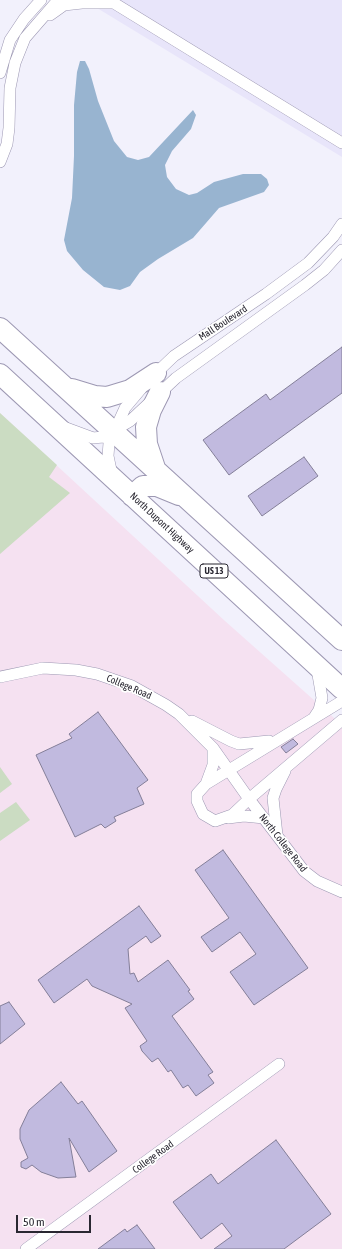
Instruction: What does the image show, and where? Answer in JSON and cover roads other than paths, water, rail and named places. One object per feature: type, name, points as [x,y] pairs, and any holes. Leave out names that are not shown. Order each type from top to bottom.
[{"type":"highway","points":[[0,328],[342,640]]},
{"type":"highway","name":"North Dupont Highway","points":[[0,374],[342,689]]},
{"type":"highway","points":[[67,388],[95,396],[107,397],[158,382],[146,427],[147,444],[156,470]]},
{"type":"highway","points":[[132,496],[143,486],[157,486],[187,498]]},
{"type":"street","points":[[0,73],[10,40],[24,19],[41,0]]},
{"type":"street","points":[[0,162],[7,144],[10,128],[10,88],[15,63],[25,38],[58,0]]},
{"type":"street","points":[[33,27],[64,6],[82,3],[112,2],[340,144]]},
{"type":"street","name":"Mall Boulevard","points":[[51,421],[93,438],[103,437],[131,420],[158,382],[174,356],[266,294],[308,263],[333,237],[342,224]]},
{"type":"street","name":"Mall Boulevard","points":[[112,478],[108,456],[109,442],[125,408],[158,382],[184,371],[305,285],[324,270],[342,250]]},
{"type":"street","points":[[315,716],[319,710],[322,698],[316,665]]},
{"type":"street","name":"College Road","points":[[0,678],[43,668],[76,670],[97,674],[132,686],[152,696],[180,714],[213,748],[229,770]]},
{"type":"street","points":[[264,818],[244,816],[215,821],[203,814],[199,808],[197,794],[206,784],[342,700]]},
{"type":"street","points":[[180,714],[239,744],[261,743],[275,740]]},
{"type":"street","points":[[227,818],[342,720]]},
{"type":"street","points":[[206,784],[213,766],[213,748]]},
{"type":"street","points":[[277,836],[273,798],[276,789],[289,765]]},
{"type":"street","points":[[229,770],[249,799]]},
{"type":"street","name":"North College Road","points":[[249,799],[310,877],[342,892]]},
{"type":"street","name":"College Road","points":[[26,1249],[279,1064]]},
{"type":"water","points":[[80,61],[85,61],[89,69],[98,101],[114,141],[127,157],[138,160],[149,157],[193,110],[196,115],[191,129],[172,151],[165,165],[167,177],[176,189],[189,195],[197,193],[214,182],[243,174],[261,174],[267,179],[269,185],[264,192],[219,208],[193,238],[158,259],[140,272],[130,286],[120,290],[104,287],[83,270],[67,251],[64,240],[72,198],[74,105],[77,72]]}]
